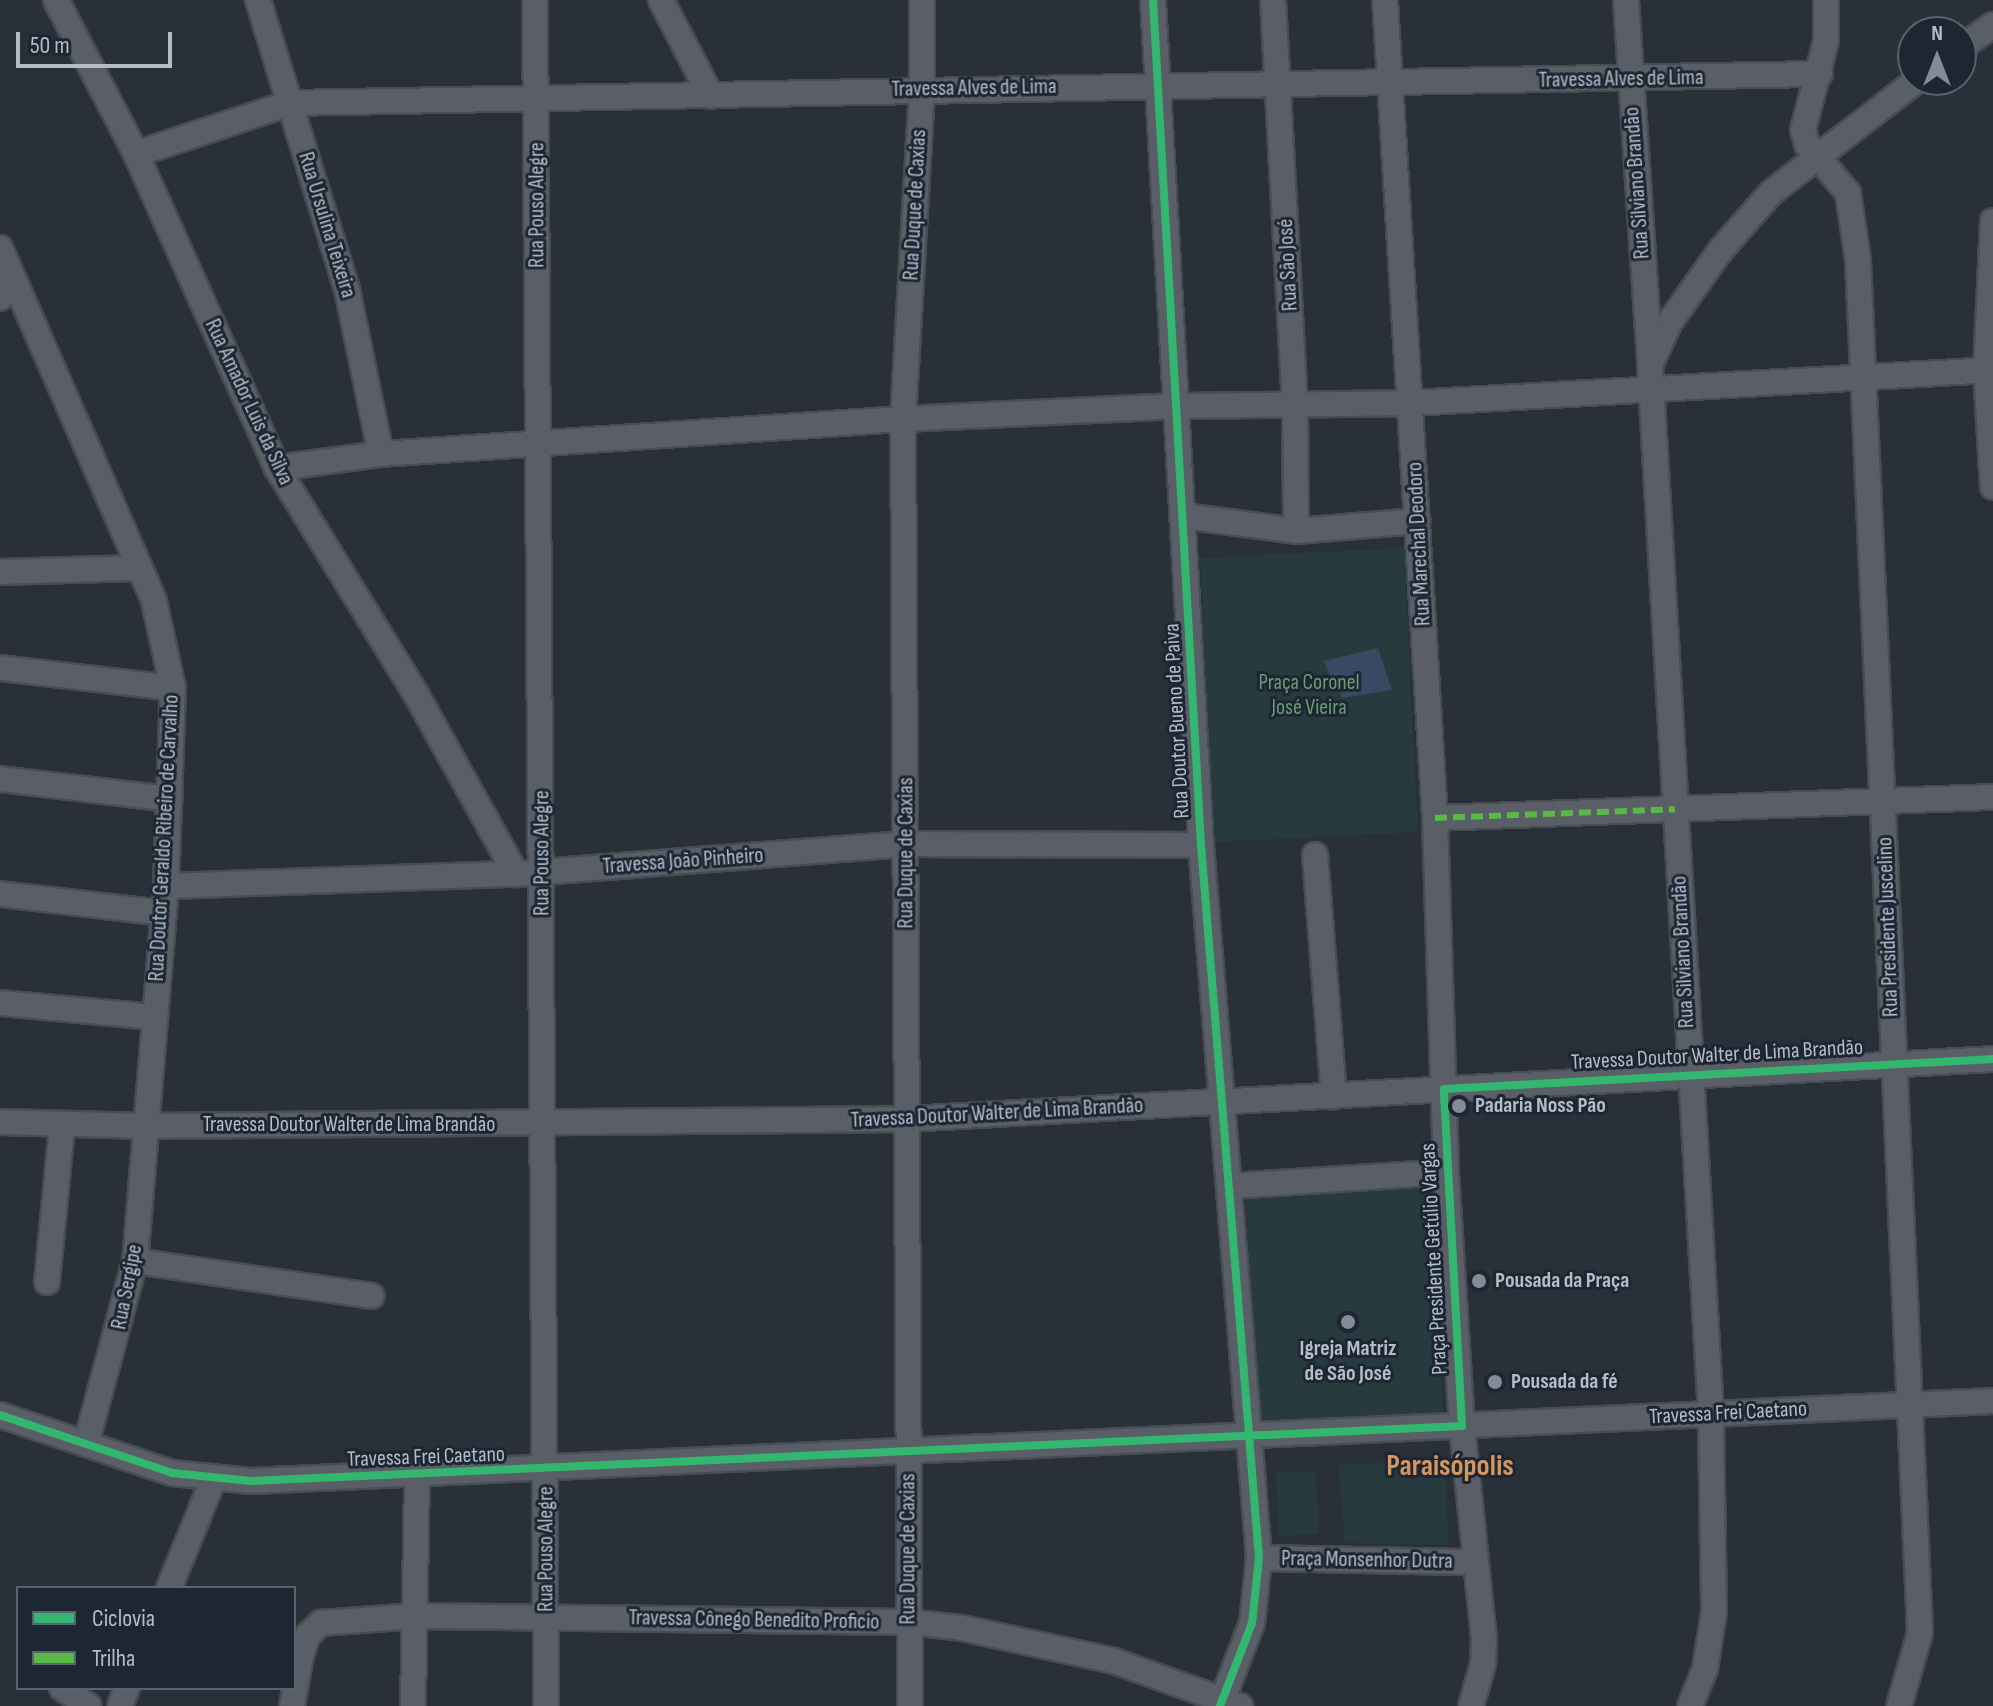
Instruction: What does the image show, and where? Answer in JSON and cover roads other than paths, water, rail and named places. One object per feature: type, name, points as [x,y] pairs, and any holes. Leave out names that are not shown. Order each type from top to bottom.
[{"type":"street","name":"Rua Amador Luis da Silva","points":[[56,0],[136,154],[277,468],[417,696],[516,874]]},
{"type":"street","name":"Rua Pouso Alegre","points":[[535,0],[547,1470],[546,1706]]},
{"type":"street","points":[[661,0],[711,96]]},
{"type":"street","name":"Rua Duque de Caxias","points":[[910,1706],[903,419],[922,88],[922,0]]},
{"type":"street","name":"Rua Doutor Bueno de Paiva","points":[[1153,0],[1201,845],[1225,1102],[1247,1438]]},
{"type":"street","name":"Rua São José","points":[[1273,0],[1295,406],[1296,531]]},
{"type":"street","name":"Rua Marechal Deodoro","points":[[1385,0],[1435,818],[1444,1089]]},
{"type":"street","name":"Rua Silviano Brandão","points":[[1626,0],[1711,1414],[1714,1612],[1705,1669],[1690,1706]]},
{"type":"street","name":"Rua Presidente Juscelino","points":[[1826,0],[1820,74],[1803,130],[1819,157],[1848,193],[1853,215],[1863,377],[1920,1633],[1899,1706]]},
{"type":"street","name":"Rua Ursulina Teixeira","points":[[265,2],[290,103],[347,289],[381,454]]},
{"type":"street","name":"Travessa Alves de Lima","points":[[136,154],[290,103],[536,101],[922,88],[1820,74]]},
{"type":"street","points":[[1649,376],[1670,322],[1720,251],[1771,193],[1897,96]]},
{"type":"street","points":[[1993,221],[1990,370],[1993,487]]},
{"type":"street","points":[[0,298],[1,251]]},
{"type":"street","name":"Rua Doutor Geraldo Ribeiro de Carvalho","points":[[1,251],[165,630],[173,688],[170,799],[147,1126]]},
{"type":"street","points":[[277,468],[381,454],[903,419],[1178,406],[1411,403],[1649,376],[1863,377],[1990,370]]},
{"type":"street","points":[[1184,516],[1296,531],[1418,521]]},
{"type":"street","points":[[0,572],[137,568]]},
{"type":"street","points":[[0,668],[173,688]]},
{"type":"street","points":[[0,779],[170,799]]},
{"type":"street","points":[[1435,818],[1884,804],[1993,797]]},
{"type":"street","name":"Travessa João Pinheiro","points":[[166,886],[516,874],[906,844],[1201,845]]},
{"type":"street","points":[[1315,855],[1334,1096]]},
{"type":"street","points":[[0,894],[164,913]]},
{"type":"street","points":[[0,1003],[153,1017]]},
{"type":"street","name":"Travessa Doutor Walter de Lima Brandão","points":[[0,1122],[147,1126],[907,1119],[1893,1062],[1993,1059]]},
{"type":"street","name":"Praça Presidente Getúlio Vargas","points":[[1444,1089],[1446,1172],[1462,1426],[1484,1651],[1471,1706]]},
{"type":"street","points":[[47,1282],[62,1125]]},
{"type":"street","name":"Rua Sergipe","points":[[86,1444],[135,1261],[147,1126]]},
{"type":"street","name":"Praça Presidente Getúlio Vargas","points":[[1231,1186],[1446,1172]]},
{"type":"street","points":[[135,1261],[371,1296]]},
{"type":"street","name":"Travessa Frei Caetano","points":[[1462,1426],[1993,1401]]},
{"type":"street","name":"Travessa Frei Caetano","points":[[0,1415],[172,1473],[213,1480],[547,1470],[1247,1438]]},
{"type":"street","points":[[1247,1438],[1462,1426]]},
{"type":"street","name":"Praça Monsenhor Dutra","points":[[1247,1438],[1259,1558],[1476,1562]]},
{"type":"street","points":[[413,1706],[417,1474]]},
{"type":"street","points":[[170,1586],[213,1480]]},
{"type":"street","points":[[1228,1704],[1252,1623],[1259,1558]]},
{"type":"street","name":"Travessa Cônego Benedito Proficio","points":[[296,1688],[308,1635],[321,1623],[334,1621],[416,1616],[908,1622],[1043,1642],[1228,1704]]},
{"type":"street","points":[[65,1690],[89,1706]]},
{"type":"water","points":[[1378,648],[1392,690],[1342,698],[1323,661]]},
{"type":"place","name":"Padaria Noss Pão","points":[[1459,1106]]},
{"type":"place","name":"Pousada da Praça","points":[[1479,1281]]},
{"type":"place","name":"Igreja Matriz de São José","points":[[1348,1322]]},
{"type":"place","name":"Pousada da fé","points":[[1495,1382]]},
{"type":"district","name":"Paraisópolis","points":[[1450,1466]]},
{"type":"park label","name":"Praça Coronel José Vieira","points":[[1309,694]]}]
